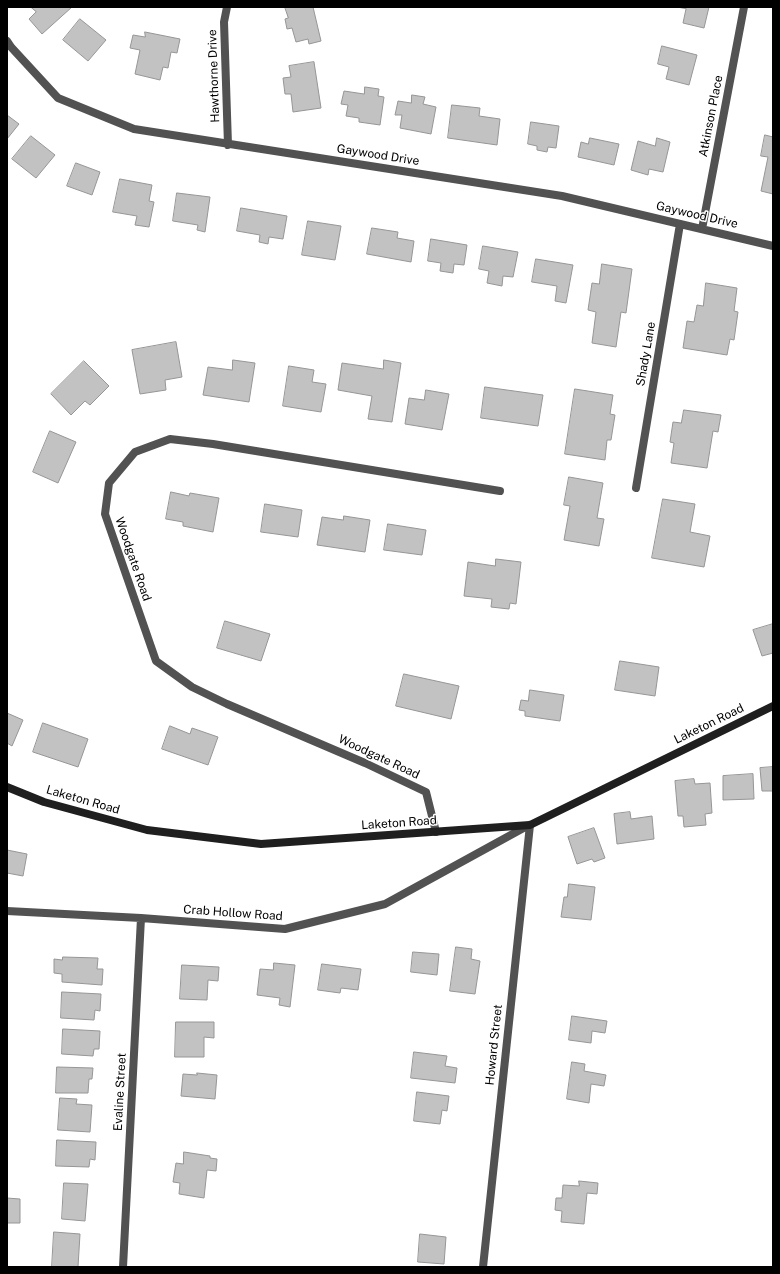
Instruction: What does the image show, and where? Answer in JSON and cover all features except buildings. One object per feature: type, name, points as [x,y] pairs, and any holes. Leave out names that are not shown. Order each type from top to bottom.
[{"type":"street","name":"Hawthorne Drive","points":[[227,7],[224,22],[228,145]]},
{"type":"street","name":"Atkinson Place","points":[[702,229],[744,7]]},
{"type":"street","name":"Gaywood Drive","points":[[7,40],[11,47],[58,98],[134,129],[228,145],[562,196],[773,246]]},
{"type":"street","name":"Shady Lane","points":[[636,488],[680,224]]},
{"type":"street","name":"Woodgate Road","points":[[436,832],[426,792],[365,763],[227,704],[192,687],[156,661],[105,514],[109,483],[135,452],[170,439],[221,445],[500,490]]},
{"type":"street","name":"Laketon Road","points":[[7,787],[44,802],[147,830],[261,844],[530,825],[773,706]]},
{"type":"street","name":"Crab Hollow Road","points":[[7,911],[141,918],[285,929],[385,904],[530,825]]},
{"type":"street","name":"Howard Street","points":[[483,1267],[530,825]]},
{"type":"street","name":"Evaline Street","points":[[123,1267],[141,918]]}]
